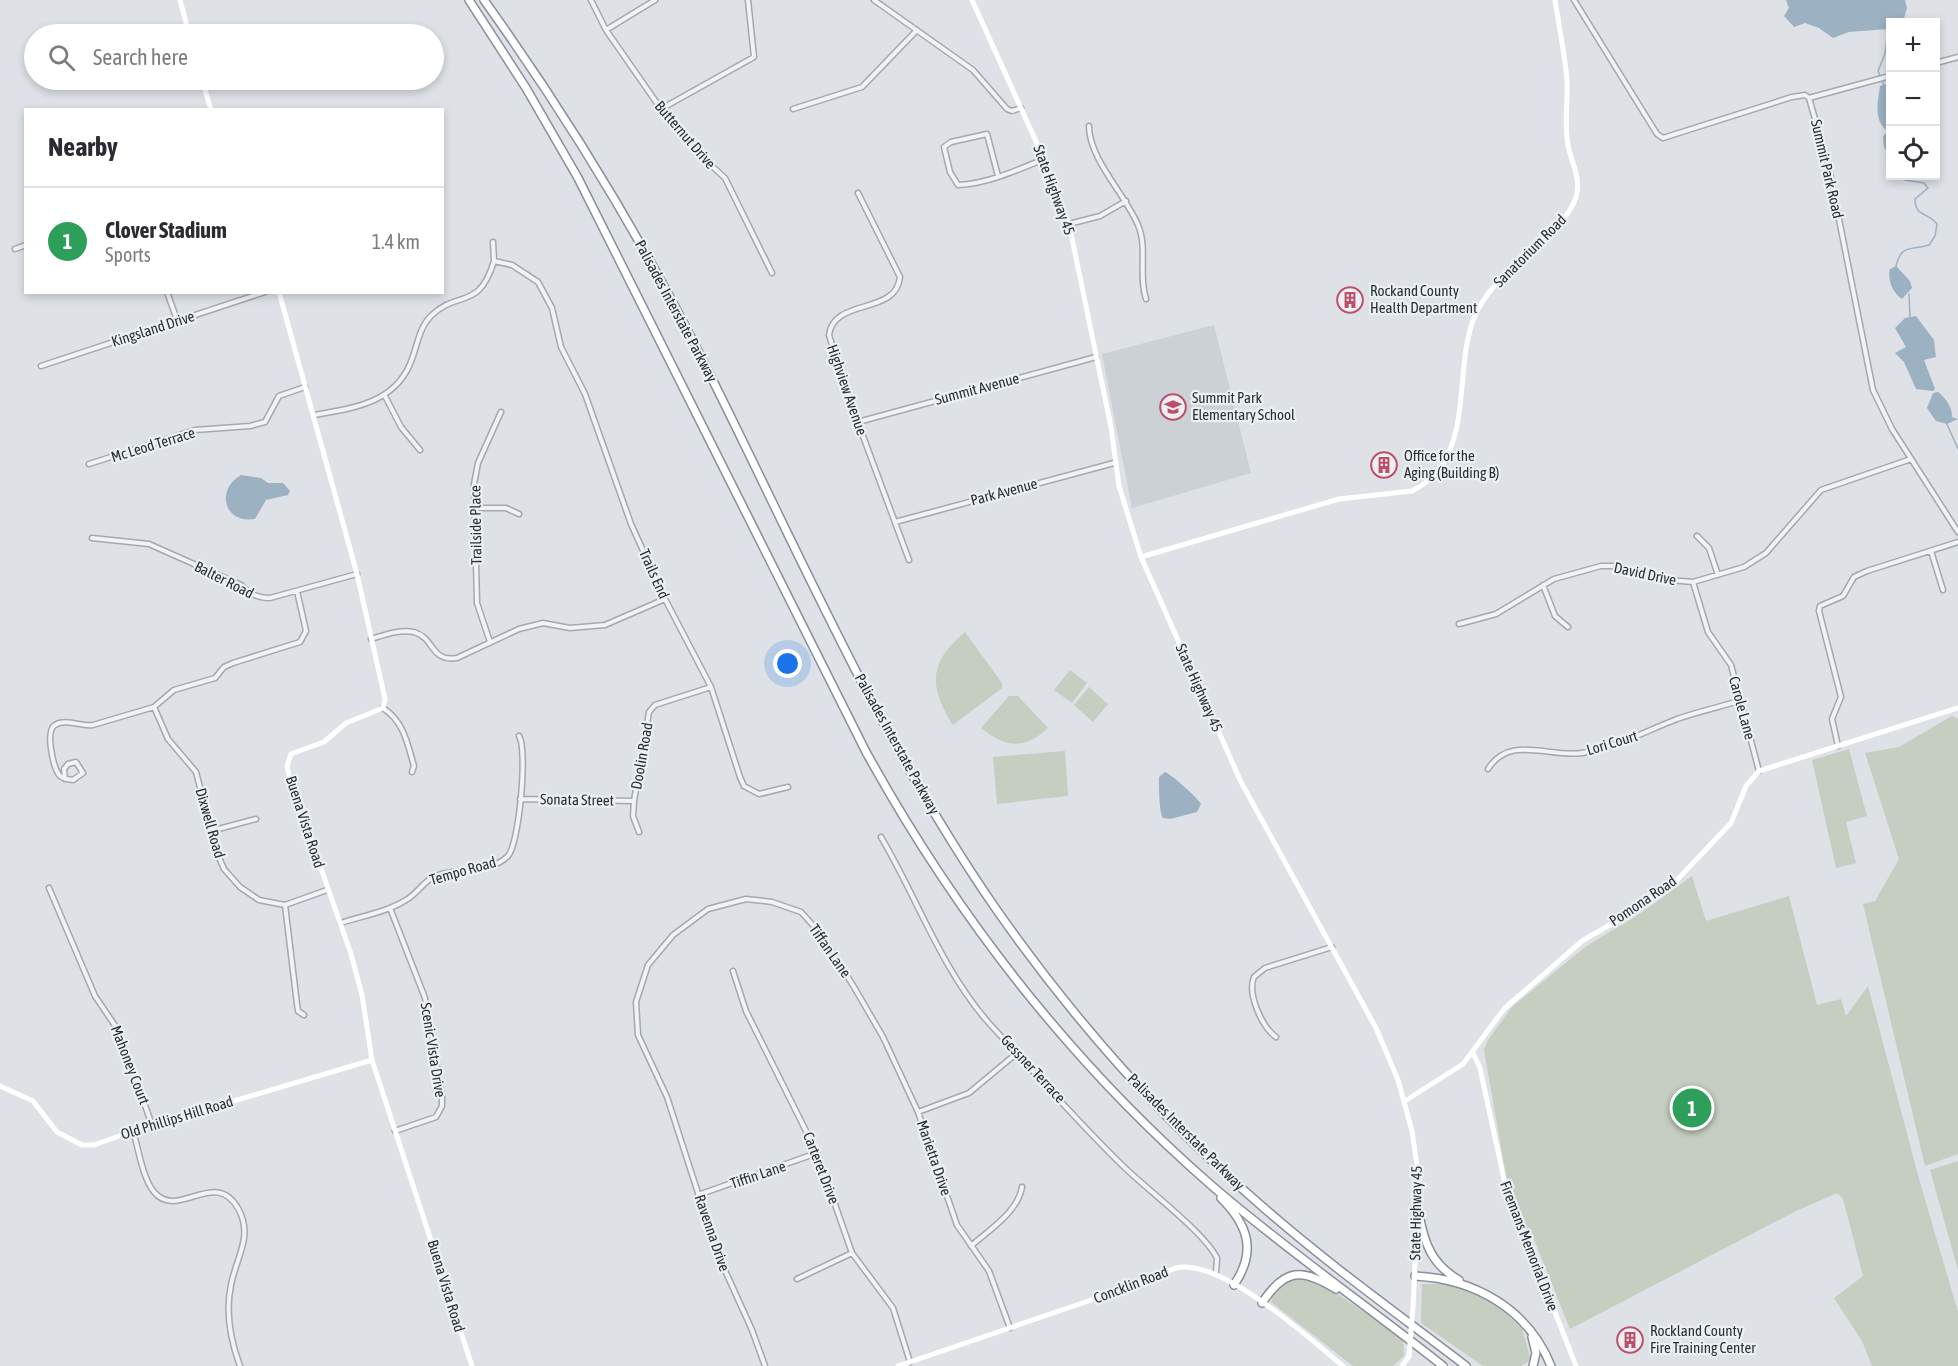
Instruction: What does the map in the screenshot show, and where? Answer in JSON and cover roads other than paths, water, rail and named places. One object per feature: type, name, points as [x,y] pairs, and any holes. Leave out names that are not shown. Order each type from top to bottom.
[{"type":"highway","name":"Palisades Interstate Parkway","points":[[469,0],[517,73],[578,178],[841,706],[909,826],[976,928],[1029,997],[1098,1076],[1172,1150],[1257,1224],[1443,1366]]},
{"type":"highway","name":"Palisades Interstate Parkway","points":[[486,0],[585,151],[655,271],[895,743],[951,840],[1004,919],[1088,1029],[1188,1138],[1291,1231],[1466,1366]]},
{"type":"highway","points":[[1172,1150],[1226,1203],[1242,1226],[1248,1257],[1234,1285]]},
{"type":"highway","points":[[1419,1214],[1426,1245],[1436,1262],[1452,1276],[1503,1304],[1523,1322],[1539,1342],[1551,1366]]},
{"type":"highway","points":[[1262,1303],[1280,1280],[1300,1274],[1320,1280],[1374,1313]]},
{"type":"highway","points":[[1415,1276],[1449,1280],[1477,1289]]},
{"type":"highway","points":[[1523,1322],[1536,1346],[1533,1366]]},
{"type":"highway","points":[[1415,1327],[1472,1366]]},
{"type":"street","points":[[180,0],[186,24]]},
{"type":"street","name":"Butternut Drive","points":[[591,0],[606,30],[661,109],[702,157],[725,178],[772,273]]},
{"type":"street","points":[[606,30],[655,0]]},
{"type":"street","points":[[661,109],[754,57],[748,0]]},
{"type":"street","points":[[874,0],[973,70],[1007,109],[1012,111],[1022,108]]},
{"type":"street","name":"State Highway 45","points":[[972,0],[1022,108],[1069,224],[1110,427],[1114,463],[1124,507],[1141,557],[1241,782],[1383,1042],[1405,1101],[1416,1153],[1419,1214],[1408,1366]]},
{"type":"street","name":"Sanatorium Road","points":[[1141,557],[1339,499],[1412,491],[1437,469],[1458,427],[1466,344],[1477,312],[1507,272],[1566,216],[1576,197],[1578,184],[1568,145],[1567,79],[1555,0]]},
{"type":"street","points":[[1574,0],[1657,134],[1663,138],[1792,97],[1805,95],[1809,98],[1886,77]]},
{"type":"street","points":[[793,109],[862,87],[917,30]]},
{"type":"street","points":[[1940,62],[1958,57]]},
{"type":"street","points":[[205,90],[210,108]]},
{"type":"street","name":"Summit Park Road","points":[[1809,98],[1828,164],[1874,390],[1883,413],[1958,532]]},
{"type":"street","points":[[1089,126],[1094,149],[1140,228],[1142,276],[1146,299]]},
{"type":"street","points":[[998,176],[987,134],[951,142],[944,147],[950,172],[958,185],[998,176],[1044,159]]},
{"type":"street","name":"Highview Avenue","points":[[858,193],[900,277],[896,293],[839,316],[830,327],[830,343],[909,560]]},
{"type":"street","points":[[1069,224],[1100,216],[1126,201]]},
{"type":"street","points":[[314,415],[369,403],[385,396],[406,375],[421,330],[432,314],[478,291],[490,274],[494,261],[493,242]]},
{"type":"street","points":[[15,249],[24,246]]},
{"type":"street","name":"Trails End","points":[[494,261],[512,265],[538,282],[553,314],[561,347],[585,394],[632,524],[664,599],[711,687],[744,786],[759,794],[788,787]]},
{"type":"street","points":[[168,294],[177,320]]},
{"type":"street","name":"Kingsland Drive","points":[[41,366],[259,294]]},
{"type":"street","points":[[280,294],[357,574],[386,699],[383,708],[396,717],[402,726],[414,766],[412,772]]},
{"type":"street","name":"Summit Avenue","points":[[858,422],[1096,357]]},
{"type":"street","name":"Mc Leod Terrace","points":[[89,464],[195,430],[250,426],[265,422],[279,396],[285,392],[306,387]]},
{"type":"street","points":[[385,396],[401,427],[420,450]]},
{"type":"street","name":"Trailside Place","points":[[490,642],[477,603],[474,484],[478,463],[501,412]]},
{"type":"street","name":"David Drive","points":[[1459,624],[1496,614],[1515,605],[1543,585],[1601,566],[1618,566],[1658,579],[1693,582],[1744,567],[1766,553],[1821,490],[1911,459]]},
{"type":"street","name":"Park Avenue","points":[[895,522],[1114,463]]},
{"type":"street","points":[[475,508],[506,508],[519,514]]},
{"type":"street","points":[[1697,536],[1708,548],[1718,575]]},
{"type":"street","name":"Balter Road","points":[[92,538],[149,544],[241,585],[254,596],[261,598],[297,591],[357,574]]},
{"type":"street","points":[[1838,746],[1832,719],[1841,697],[1819,611],[1820,606],[1843,596],[1854,577],[1958,542]]},
{"type":"street","points":[[1930,551],[1943,590]]},
{"type":"street","name":"Carole Lane","points":[[1693,582],[1708,632],[1731,665],[1759,771]]},
{"type":"street","points":[[1543,585],[1555,616],[1568,627]]},
{"type":"street","points":[[65,779],[64,769],[68,764],[76,762],[83,773],[78,778],[65,779],[59,775],[49,740],[50,730],[56,724],[65,722],[84,726],[93,725],[154,707],[174,690],[215,678],[224,668],[233,663],[300,642],[306,631],[297,591]]},
{"type":"street","points":[[371,639],[396,632],[417,633],[426,638],[440,657],[449,660],[519,629],[543,623],[570,628],[605,625],[664,599]]},
{"type":"street","name":"Doolin Road","points":[[639,832],[633,816],[634,801],[649,712],[655,705],[711,687]]},
{"type":"street","name":"Lori Court","points":[[1488,770],[1500,755],[1510,751],[1530,749],[1567,754],[1583,753],[1642,734],[1679,718],[1739,701]]},
{"type":"street","name":"Dixwell Road","points":[[154,707],[168,739],[196,772],[211,831],[224,869],[240,887],[259,900],[285,905]]},
{"type":"street","name":"Buena Vista Road","points":[[383,708],[357,717],[324,741],[291,754],[287,766],[327,890],[341,923],[358,975],[372,1060],[471,1366]]},
{"type":"street","points":[[1759,771],[1958,708]]},
{"type":"street","name":"Tempo Road","points":[[341,923],[390,908],[406,900],[428,879],[493,864],[506,858],[513,849],[520,799],[524,747],[519,736]]},
{"type":"street","name":"Pomona Road","points":[[1405,1101],[1452,1073],[1473,1053],[1500,1013],[1582,941],[1667,889],[1731,823],[1746,786],[1759,771]]},
{"type":"street","name":"Sonata Street","points":[[520,799],[634,801]]},
{"type":"street","points":[[211,831],[256,819]]},
{"type":"street","name":"Gessner Terrace","points":[[881,837],[973,1004],[1121,1165],[1205,1242],[1216,1258],[1216,1274]]},
{"type":"street","name":"Mahoney Court","points":[[49,888],[95,996],[118,1030],[152,1125]]},
{"type":"street","points":[[304,1015],[298,1011],[285,905],[327,890]]},
{"type":"street","name":"Tiffan Lane","points":[[667,1097],[638,1035],[636,1002],[648,965],[673,935],[708,909],[746,899],[772,902],[801,912],[820,933],[854,987]]},
{"type":"street","name":"Scenic Vista Drive","points":[[390,908],[425,998],[442,1096],[442,1107],[436,1118],[395,1131]]},
{"type":"street","points":[[1276,1037],[1265,1026],[1252,991],[1254,977],[1265,968],[1333,947]]},
{"type":"street","name":"Carteret Drive","points":[[733,971],[746,1011],[817,1153],[852,1253],[893,1308],[910,1362]]},
{"type":"street","name":"Marietta Drive","points":[[854,987],[882,1037],[918,1112],[957,1226],[989,1271],[1010,1328]]},
{"type":"street","points":[[918,1112],[969,1093],[1017,1053]]},
{"type":"street","name":"Firemans Memorial Drive","points":[[1473,1053],[1481,1072],[1506,1188],[1576,1366]]},
{"type":"street","name":"Old Phillips Hill Road","points":[[0,1086],[33,1101],[50,1126],[82,1145],[94,1145],[152,1125],[372,1060]]},
{"type":"street","name":"Ravenna Drive","points":[[667,1097],[718,1255],[752,1330],[765,1366]]},
{"type":"street","points":[[133,1131],[149,1184],[162,1199],[171,1202],[217,1191],[227,1195],[235,1203],[244,1222],[245,1243],[231,1284],[228,1312],[229,1330],[240,1366]]},
{"type":"street","name":"Tiffin Lane","points":[[698,1195],[817,1153]]},
{"type":"street","points":[[971,1246],[1014,1206],[1020,1197],[1022,1186]]},
{"type":"street","points":[[797,1279],[852,1253]]},
{"type":"street","name":"Concklin Road","points":[[898,1366],[1176,1268],[1193,1266],[1216,1274],[1262,1303],[1343,1366]]},
{"type":"street","points":[[1402,1366],[1409,1356]]},
{"type":"water","points":[[1786,0],[1905,0],[1907,8],[1904,18],[1886,18],[1886,29],[1849,32],[1833,38],[1819,28],[1805,23],[1794,27],[1784,16],[1789,8]]},
{"type":"water","points":[[1886,84],[1886,130],[1878,116],[1880,86]]},
{"type":"water","points":[[1886,132],[1886,151],[1884,147],[1883,137]]},
{"type":"water","points":[[1896,266],[1910,281],[1912,288],[1902,299],[1890,282],[1890,269]]},
{"type":"water","points":[[1916,316],[1934,340],[1936,357],[1924,360],[1935,389],[1933,391],[1916,389],[1904,362],[1895,353],[1906,347],[1895,328],[1905,318]]},
{"type":"water","points":[[1938,392],[1948,403],[1952,417],[1958,419],[1947,424],[1936,421],[1927,408],[1933,393]]},
{"type":"water","points":[[241,475],[261,478],[268,483],[283,483],[290,491],[288,495],[266,500],[255,519],[244,519],[230,511],[226,497],[233,481]]},
{"type":"water","points":[[1165,772],[1199,801],[1201,804],[1197,812],[1170,819],[1163,818],[1159,777]]},
{"type":"waterway","points":[[1884,85],[1878,71],[1886,46]]},
{"type":"waterway","points":[[1896,266],[1904,251],[1929,245],[1935,236],[1937,224],[1917,209],[1915,199],[1928,188],[1924,183],[1905,180]]},
{"type":"waterway","points":[[1909,294],[1910,317]]},
{"type":"waterway","points":[[1947,424],[1958,449]]},
{"type":"place","name":"Rockand County Health Department","points":[[1350,300]]},
{"type":"place","name":"Summit Park Elementary School","points":[[1173,407]]},
{"type":"place","name":"Office for the Aging (Building B)","points":[[1384,465]]},
{"type":"place","name":"Clover Stadium","points":[[1692,1108]]},
{"type":"place","name":"Rockland County Fire Training Center","points":[[1630,1340]]}]
